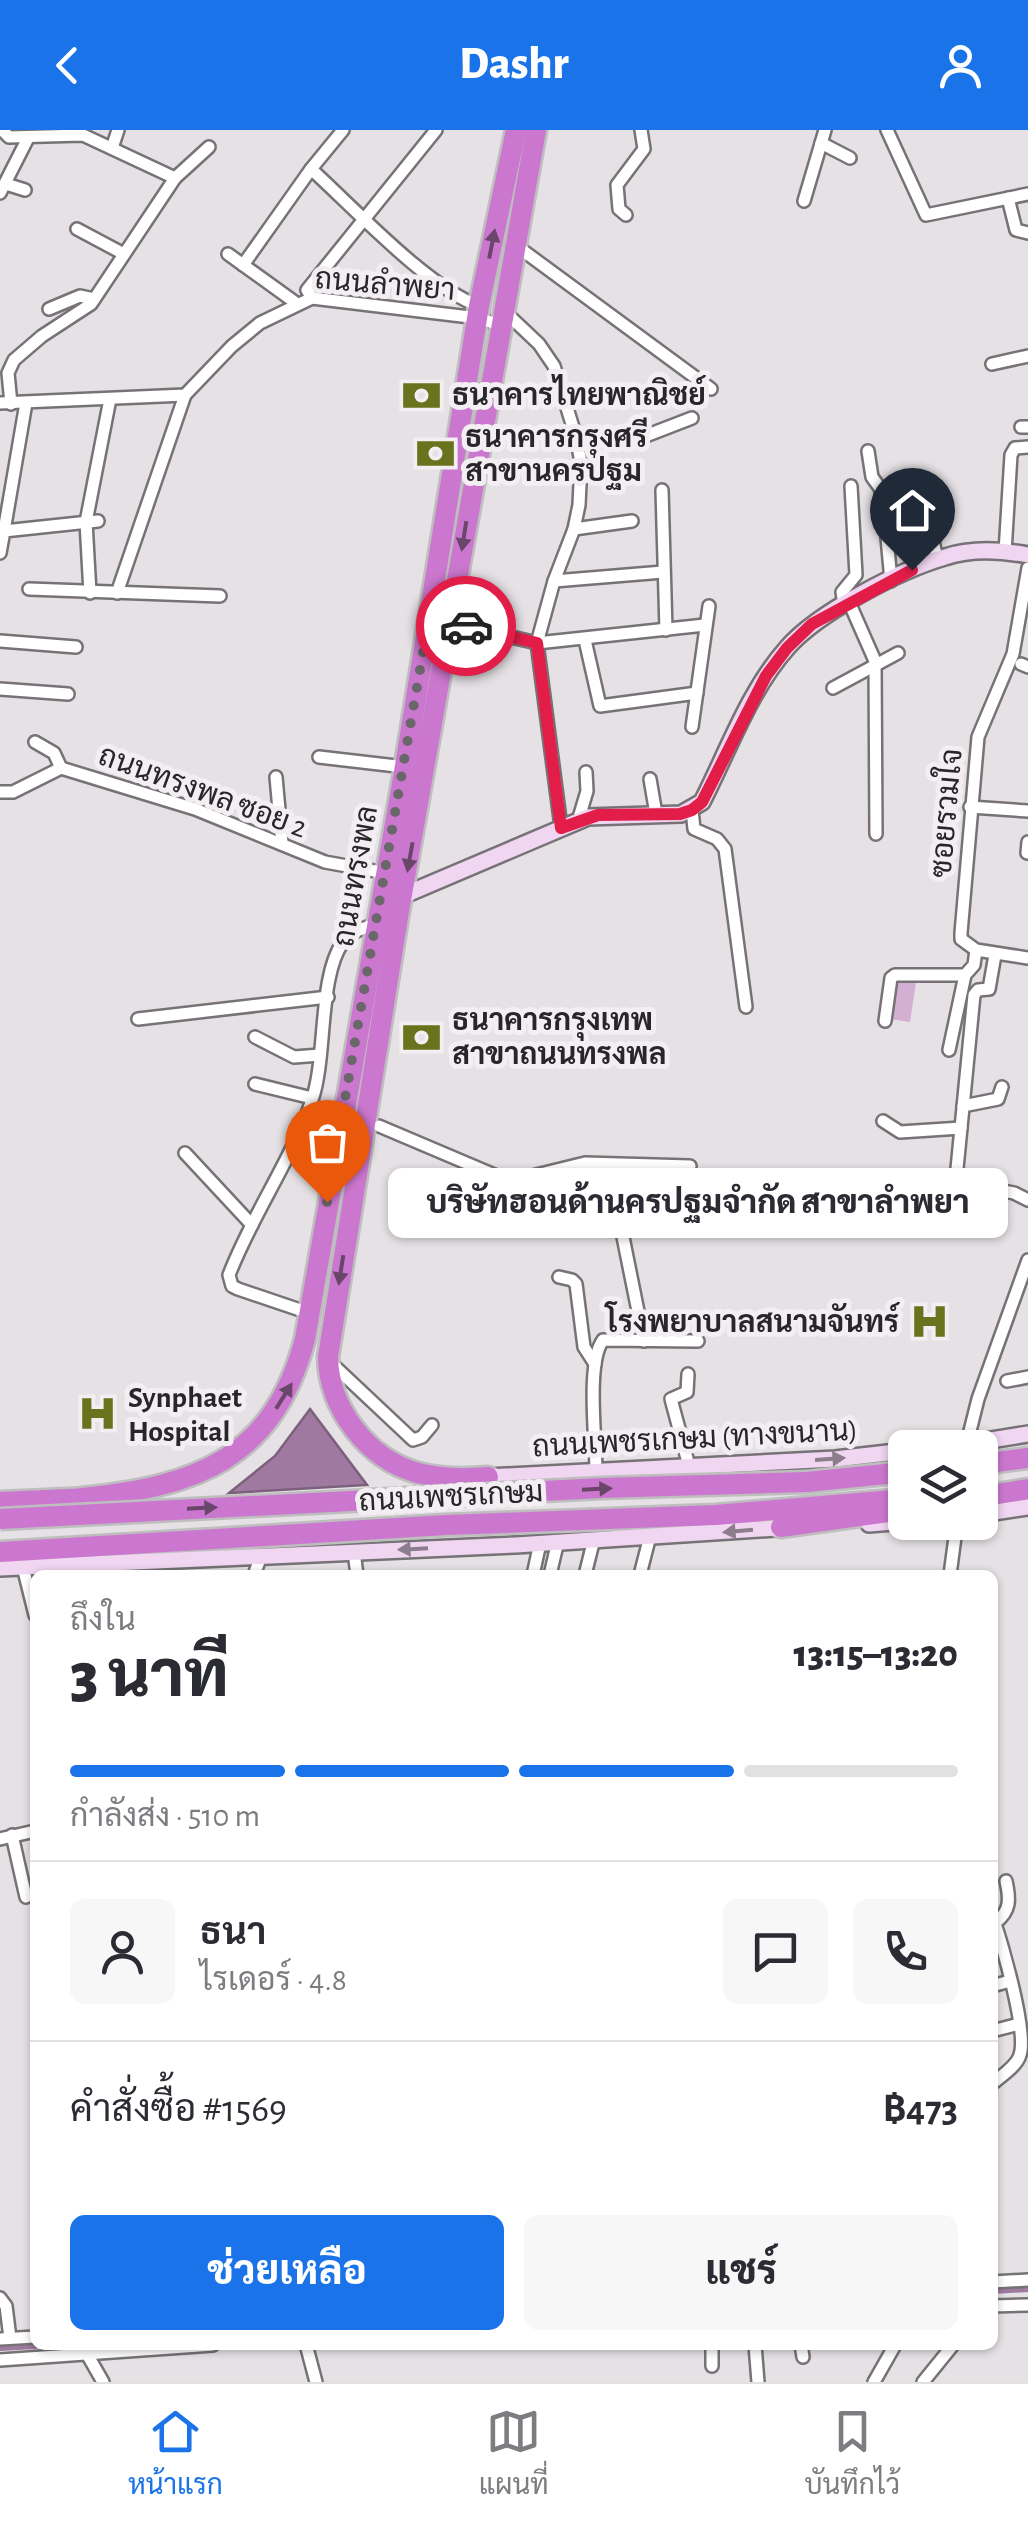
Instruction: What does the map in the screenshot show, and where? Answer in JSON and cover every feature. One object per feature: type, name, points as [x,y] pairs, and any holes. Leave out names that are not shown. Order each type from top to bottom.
[{"type":"highway","name":"ถนนทรงพล","points":[[488,1477],[461,1479],[414,1472],[375,1448],[354,1428],[336,1402],[328,1360],[402,896],[479,312],[516,130]]},
{"type":"highway","name":"ถนนทรงพล","points":[[0,1502],[133,1492],[195,1476],[230,1456],[256,1433],[282,1402],[296,1372],[405,767],[502,318],[536,130]]},
{"type":"highway","points":[[346,1099],[368,1102]]},
{"type":"highway","points":[[354,1428],[370,1450],[406,1485],[413,1500],[412,1511],[403,1522],[356,1530]]},
{"type":"highway","points":[[998,1462],[1028,1458]]},
{"type":"highway","name":"ถนนเพชรเกษม","points":[[0,1518],[602,1488],[806,1482],[888,1474]]},
{"type":"highway","points":[[192,1539],[160,1534],[150,1522],[148,1506],[195,1476]]},
{"type":"highway","points":[[487,1524],[459,1512],[458,1502],[459,1491],[468,1483],[488,1477]]},
{"type":"highway","points":[[998,1493],[1028,1489]]},
{"type":"highway","points":[[76,1547],[122,1536],[133,1516],[123,1501],[79,1498]]},
{"type":"highway","name":"ถนนเพชรเกษม","points":[[0,1552],[356,1530],[715,1515],[888,1500]]},
{"type":"highway","points":[[780,1527],[888,1512]]},
{"type":"main road","points":[[402,896],[598,815],[680,814],[692,810],[702,802],[766,676],[798,637],[846,604],[937,560],[976,551],[1028,555]]},
{"type":"main road","points":[[998,1438],[1028,1434]]},
{"type":"main road","name":"ถนนเพชรเกษม (ทางขนาน)","points":[[488,1477],[888,1454]]},
{"type":"main road","points":[[998,1511],[1028,1507]]},
{"type":"main road","points":[[0,1568],[540,1543],[888,1522]]},
{"type":"street","points":[[2,130],[9,137],[83,135],[175,178]]},
{"type":"street","points":[[112,148],[118,130]]},
{"type":"street","points":[[243,265],[343,130]]},
{"type":"street","points":[[312,298],[307,290],[436,130]]},
{"type":"street","points":[[626,214],[619,208],[617,185],[644,149],[641,130]]},
{"type":"street","points":[[804,201],[825,130]]},
{"type":"street","points":[[887,130],[926,215],[1028,194]]},
{"type":"street","points":[[25,190],[3,188],[28,138]]},
{"type":"street","points":[[820,144],[850,158]]},
{"type":"street","points":[[117,593],[185,396],[6,404],[4,368],[80,314],[94,299],[175,178],[208,147]]},
{"type":"street","points":[[311,169],[412,260],[479,312]]},
{"type":"street","points":[[1008,198],[1016,230],[1028,234]]},
{"type":"street","points":[[76,229],[124,254]]},
{"type":"street","points":[[514,244],[711,390]]},
{"type":"street","points":[[228,254],[296,303]]},
{"type":"street","points":[[49,309],[80,296],[94,299]]},
{"type":"street","name":"ถนนลำพยา","points":[[185,396],[260,322],[312,298],[479,312],[502,318]]},
{"type":"street","points":[[502,318],[539,344],[554,366],[576,437],[580,478],[574,529],[537,643],[561,828]]},
{"type":"street","points":[[992,364],[1028,356]]},
{"type":"street","points":[[90,592],[92,521],[110,398]]},
{"type":"street","points":[[0,553],[4,512],[26,403]]},
{"type":"street","points":[[576,437],[648,435],[692,418]]},
{"type":"street","points":[[1005,552],[1011,455],[1015,448],[1028,447]]},
{"type":"street","points":[[868,451],[872,477],[882,494],[891,581]]},
{"type":"street","points":[[850,486],[856,575],[842,592],[875,665],[876,834]]},
{"type":"street","points":[[662,490],[666,630]]},
{"type":"street","points":[[926,506],[937,560]]},
{"type":"street","points":[[2,532],[92,521]]},
{"type":"street","points":[[574,529],[632,521]]},
{"type":"street","name":"ซอยรวมใจ","points":[[976,950],[966,946],[961,933],[978,737],[1022,640],[1028,568]]},
{"type":"street","points":[[554,581],[663,572]]},
{"type":"street","points":[[29,590],[220,596]]},
{"type":"street","points":[[692,727],[709,606]]},
{"type":"street","points":[[439,620],[537,643],[706,626]]},
{"type":"street","points":[[585,640],[600,706],[697,693]]},
{"type":"street","points":[[0,641],[76,647]]},
{"type":"street","points":[[834,688],[898,653]]},
{"type":"street","points":[[0,689],[68,694]]},
{"type":"street","points":[[0,792],[13,792],[61,768],[54,753],[36,742]]},
{"type":"street","points":[[319,757],[405,767]]},
{"type":"street","name":"ถนนทรงพล ซอย 2","points":[[61,768],[195,809],[325,862],[386,873]]},
{"type":"street","points":[[578,821],[587,790],[586,772]]},
{"type":"street","points":[[276,776],[282,843]]},
{"type":"street","points":[[650,779],[656,814]]},
{"type":"street","points":[[970,807],[1028,811]]},
{"type":"street","points":[[692,810],[694,829],[717,839],[725,850],[746,1007]]},
{"type":"street","points":[[1027,853],[1028,842]]},
{"type":"street","points":[[309,1314],[232,1286],[230,1270],[312,1098],[330,976],[344,940],[355,931],[376,924]]},
{"type":"street","points":[[949,1050],[965,976],[974,965],[976,950],[1028,958]]},
{"type":"street","points":[[955,1189],[974,995],[978,990],[989,989],[995,955]]},
{"type":"street","points":[[885,1021],[895,975],[965,976]]},
{"type":"street","points":[[138,1019],[328,997]]},
{"type":"street","points":[[255,1037],[294,1058],[320,1055]]},
{"type":"street","points":[[255,1084],[312,1098]]},
{"type":"street","points":[[963,1106],[998,1099],[1002,1087]]},
{"type":"street","points":[[883,1121],[900,1132],[961,1128]]},
{"type":"street","points":[[378,1126],[504,1180],[528,1178],[586,1162],[690,1166]]},
{"type":"street","points":[[185,1152],[252,1225]]},
{"type":"street","points":[[896,1187],[998,1190],[1014,1192],[1028,1200]]},
{"type":"street","points":[[578,1211],[612,1223],[622,1232],[644,1341]]},
{"type":"street","points":[[970,1430],[1028,1260]]},
{"type":"street","points":[[558,1277],[576,1284],[584,1347],[595,1364]]},
{"type":"street","points":[[596,1471],[595,1364],[604,1340],[698,1341]]},
{"type":"street","points":[[328,1360],[412,1440],[422,1438],[432,1426]]},
{"type":"street","points":[[688,1374],[687,1392],[671,1400],[689,1466]]},
{"type":"street","points":[[1007,1380],[1028,1377]]},
{"type":"street","points":[[641,1570],[650,1536]]},
{"type":"street","points":[[586,1570],[594,1539]]},
{"type":"street","points":[[951,1570],[955,1540]]},
{"type":"street","points":[[551,1570],[558,1541]]},
{"type":"street","points":[[534,1570],[540,1543]]},
{"type":"street","points":[[354,1552],[356,1570]]},
{"type":"street","points":[[256,1570],[261,1556]]},
{"type":"street","points":[[22,1567],[30,1597]]},
{"type":"street","points":[[6,1837],[26,1897]]},
{"type":"street","points":[[998,1917],[1004,1916],[1009,1903],[1006,1881]]},
{"type":"street","points":[[998,1946],[1020,2024],[1020,2058],[998,2078]]},
{"type":"street","points":[[998,1984],[1010,1981]]},
{"type":"street","points":[[998,2029],[1020,2024]]},
{"type":"street","points":[[998,2282],[1028,2280]]},
{"type":"street","points":[[0,2298],[6,2306],[5,2338],[30,2336]]},
{"type":"street","points":[[998,2306],[1028,2304]]},
{"type":"street","points":[[0,2360],[143,2350]]},
{"type":"street","points":[[313,2350],[316,2382]]},
{"type":"street","points":[[712,2350],[712,2366]]},
{"type":"street","points":[[756,2350],[758,2382]]},
{"type":"street","points":[[874,2382],[893,2350]]},
{"type":"street","points":[[923,2382],[948,2350]]},
{"type":"street","points":[[87,2354],[102,2382]]},
{"type":"shaded area","points":[[897,978],[916,982],[910,1022],[890,1019]]},
{"type":"shaded area","points":[[310,1409],[367,1485],[229,1493],[275,1456]]},
{"type":"waterway","points":[[998,2289],[1028,2287]]},
{"type":"waterway","points":[[0,2346],[30,2344]]},
{"type":"way so far","points":[[327,1202],[429,618],[466,626]]},
{"type":"place","name":"ธนาคารไทยพาณิชย์","points":[[422,395]]},
{"type":"place","name":"ธนาคารกรุงศรี สาขานครปฐม","points":[[435,454]]},
{"type":"place","name":"ธนาคารกรุงเทพ สาขาถนนทรงพล","points":[[422,1037]]},
{"type":"place","name":"บริษัทฮอนด้านครปฐมจำกัด สาขาลำพยา","points":[[327,1202]]},
{"type":"place","name":"โรงพยาบาลสนามจันทร์","points":[[929,1322]]},
{"type":"place","name":"Synphaet Hospital","points":[[98,1414]]},
{"type":"route","points":[[466,626],[537,643],[561,828],[598,815],[680,814],[702,802],[766,676],[787,648],[812,624],[912,570]]}]
